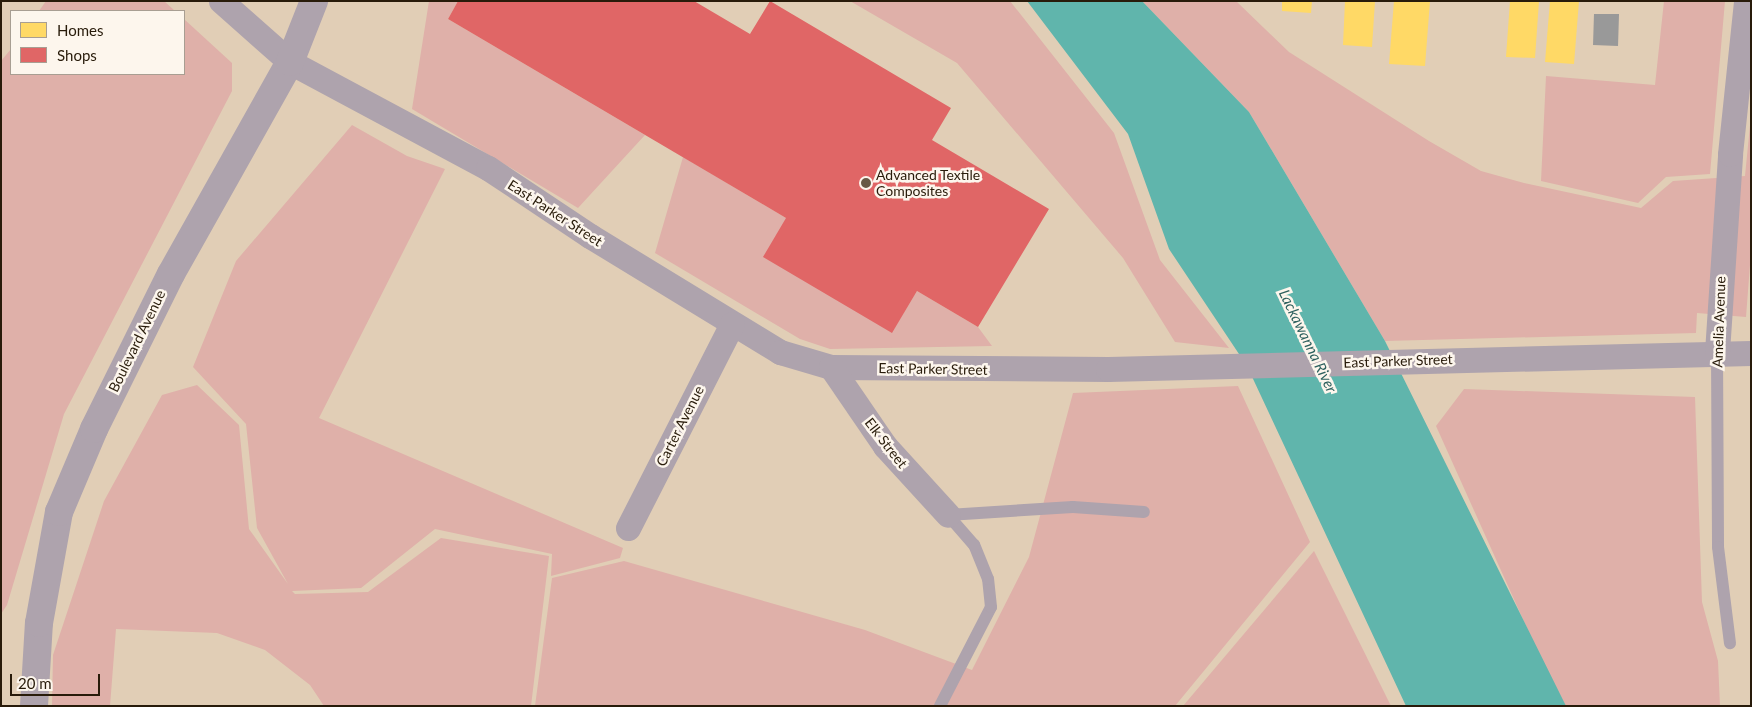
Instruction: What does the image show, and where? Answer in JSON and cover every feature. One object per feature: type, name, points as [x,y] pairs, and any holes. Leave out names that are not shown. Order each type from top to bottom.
[{"type":"street","name":"East Parker Street","points":[[221,1],[290,62],[488,168],[590,236],[780,352],[831,367],[1108,369],[1717,352],[1751,353]]},
{"type":"street","name":"Boulevard Avenue","points":[[34,706],[39,623],[59,512],[94,429],[171,274],[290,62],[314,1]]},
{"type":"street","name":"Amelia Avenue","points":[[1717,352],[1730,154],[1746,1]]},
{"type":"street","name":"Carter Avenue","points":[[628,528],[732,324]]},
{"type":"street","name":"Elk Street","points":[[831,367],[885,446],[948,515]]},
{"type":"lane","name":"Amelia Avenue","points":[[1717,352],[1718,547],[1730,643]]},
{"type":"lane","points":[[948,515],[1073,507],[1144,512]]},
{"type":"lane","points":[[940,706],[991,607],[988,579],[974,545],[948,515]]},
{"type":"shaded area","points":[[46,1],[164,1],[174,10],[40,10]]},
{"type":"shaded area","points":[[429,1],[458,1],[448,19],[645,135],[578,208],[412,109]]},
{"type":"shaded area","points":[[850,1],[1010,1],[1114,133],[1160,260],[1229,348],[1175,342],[1123,258],[957,63]]},
{"type":"shaded area","points":[[1142,1],[1236,1],[1289,52],[1429,141],[1481,171],[1524,183],[1641,208],[1673,181],[1745,176],[1751,115],[1751,252],[1746,317],[1697,313],[1696,333],[1385,341],[1249,112]]},
{"type":"shaded area","points":[[1664,1],[1725,1],[1710,174],[1666,177],[1638,203],[1541,181],[1546,76],[1655,85]]},
{"type":"shaded area","points":[[185,20],[232,63],[232,91],[64,414],[7,605],[1,614],[1,61],[10,50],[10,75],[185,75]]},
{"type":"shaded area","points":[[352,125],[407,156],[445,169],[319,418],[623,548],[620,558],[551,576],[552,554],[435,529],[361,588],[292,591],[295,594],[368,592],[441,538],[549,556],[531,706],[324,706],[310,685],[265,650],[217,633],[116,629],[110,706],[52,706],[53,655],[104,501],[162,395],[197,385],[239,425],[249,529],[288,584],[257,528],[246,424],[193,367],[236,261]]},
{"type":"shaded area","points":[[683,157],[786,218],[892,332],[917,291],[978,327],[992,346],[830,349],[800,339],[655,253]]},
{"type":"shaded area","points":[[1238,386],[1310,542],[1175,706],[535,706],[552,578],[624,561],[865,630],[972,670],[1029,557],[1073,393]]},
{"type":"shaded area","points":[[1464,389],[1695,397],[1702,602],[1718,661],[1720,706],[1562,706],[1436,426]]},
{"type":"shaded area","points":[[1314,551],[1391,706],[1183,706]]},
{"type":"water","name":"Lackawanna River","points":[[1027,1],[1142,1],[1249,112],[1385,341],[1566,706],[1406,706],[1247,366],[1169,249],[1128,134]]},
{"type":"building: Homes","points":[[1282,1],[1312,1],[1311,13],[1282,11]]},
{"type":"building: Homes","points":[[1345,1],[1375,1],[1372,47],[1343,45]]},
{"type":"building: Homes","points":[[1394,1],[1430,1],[1425,66],[1389,64]]},
{"type":"building: Homes","points":[[1510,1],[1539,1],[1535,58],[1506,57]]},
{"type":"building: Homes","points":[[1550,1],[1579,1],[1574,64],[1545,62]]},
{"type":"building: Shops","name":"Advanced Textile Composites","points":[[458,1],[694,1],[750,34],[770,1],[951,108],[932,140],[1049,209],[978,327],[917,291],[892,333],[763,257],[786,218],[448,19]]},
{"type":"building: Industry","points":[[1594,14],[1619,14],[1618,46],[1593,45]]},
{"type":"place","name":"Advanced Textile Composites","points":[[866,183]]}]
